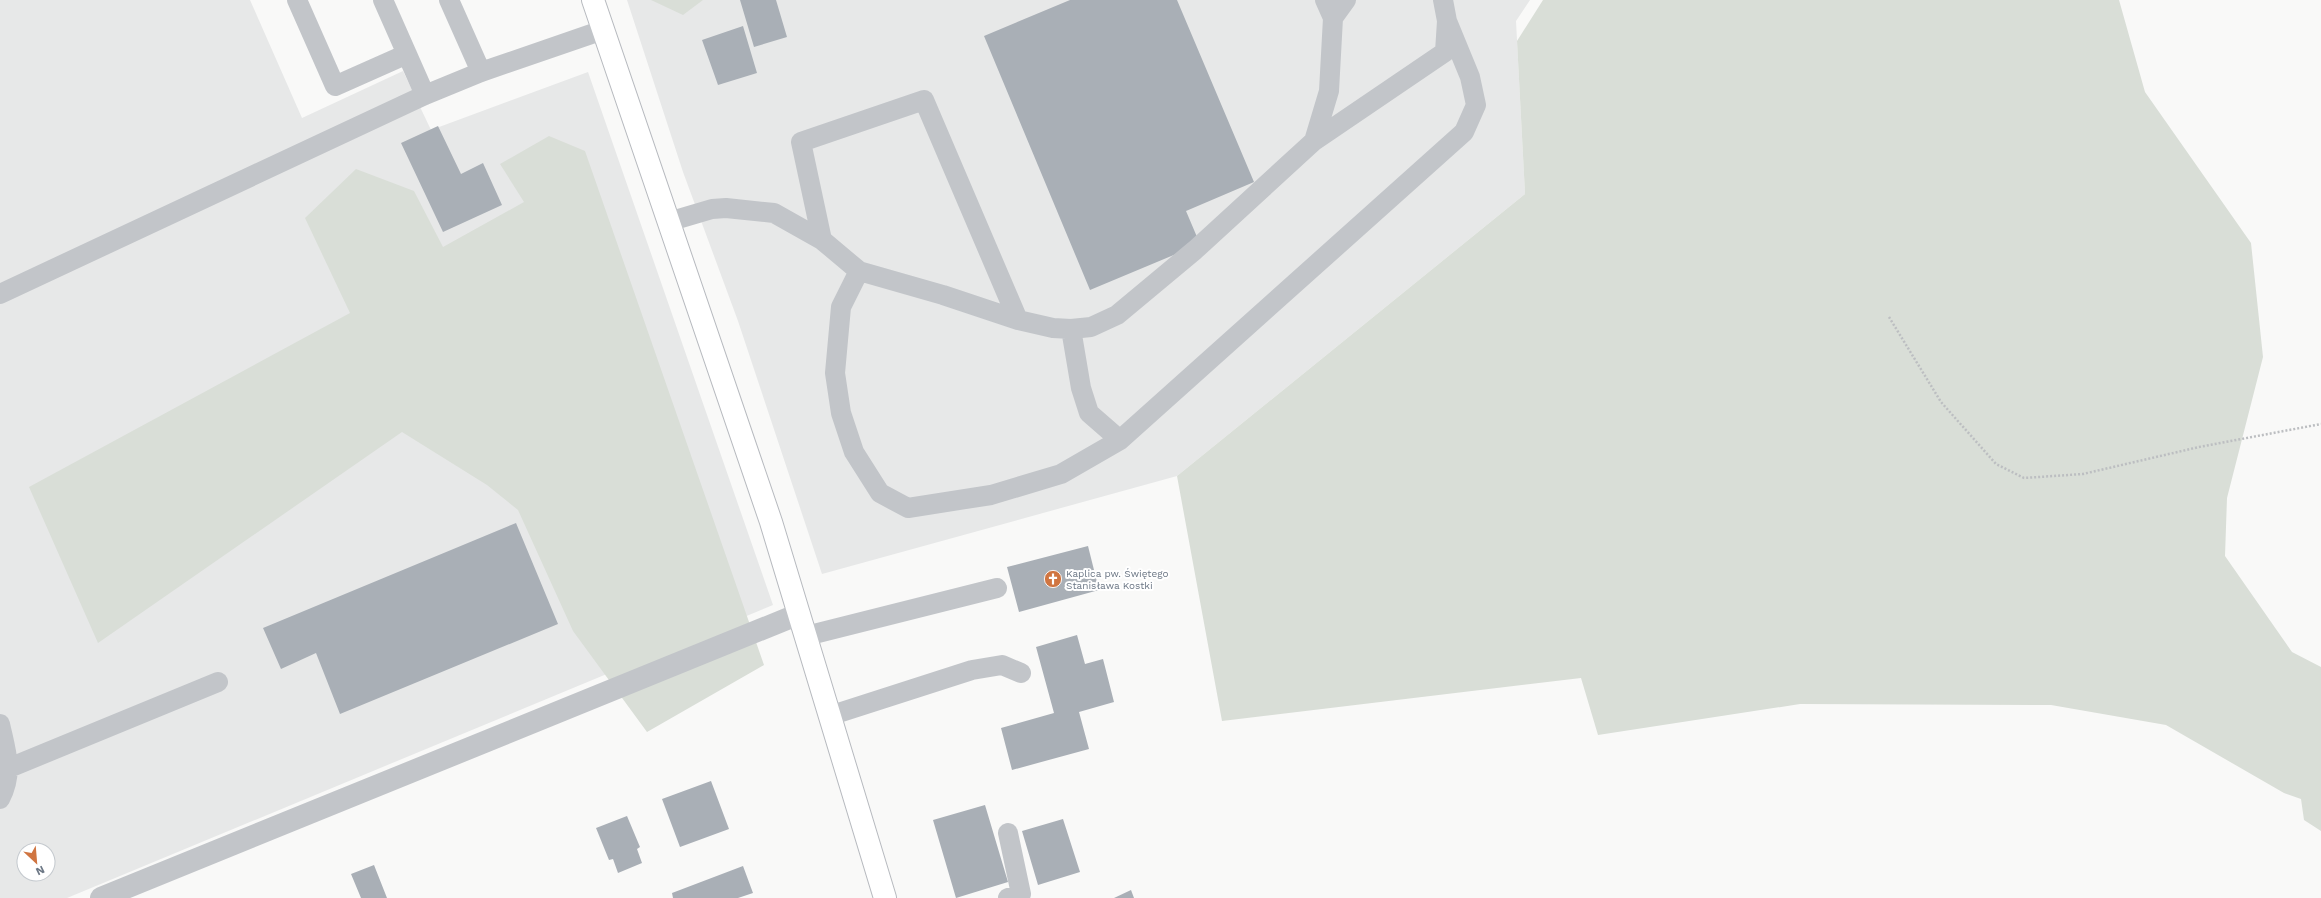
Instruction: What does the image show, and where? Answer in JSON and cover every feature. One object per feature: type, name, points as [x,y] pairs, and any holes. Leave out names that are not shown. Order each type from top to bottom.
[{"type":"main road","points":[[593,0],[771,522],[885,898]]},
{"type":"street","points":[[101,898],[799,614]]},
{"type":"lane","points":[[297,0],[335,86],[407,54]]},
{"type":"lane","points":[[383,0],[425,95]]},
{"type":"lane","points":[[449,0],[481,72]]},
{"type":"lane","points":[[1314,141],[1329,91],[1329,9],[1346,0]]},
{"type":"lane","points":[[859,271],[841,307],[835,372],[841,413],[854,452],[880,492],[908,508],[991,495],[1061,474],[1120,440],[1464,132],[1476,104],[1470,77],[1448,21],[1443,0]]},
{"type":"lane","points":[[668,222],[712,209],[726,208],[774,213],[822,240],[859,271],[943,294],[1018,320],[1053,328],[1071,330],[1091,327],[1117,315],[1195,250],[1314,141],[1445,52],[1448,21]]},
{"type":"lane","points":[[0,294],[425,95],[481,72],[603,30]]},
{"type":"lane","points":[[822,240],[801,142],[924,100],[1018,320]]},
{"type":"lane","points":[[1071,330],[1081,388],[1090,413],[1120,440]]},
{"type":"lane","points":[[806,636],[997,588]]},
{"type":"lane","points":[[829,716],[972,670],[1002,665],[1021,673]]},
{"type":"lane","points":[[9,768],[218,682]]},
{"type":"lane","points":[[0,724],[9,768],[7,785],[0,799]]},
{"type":"lane","points":[[1008,833],[1021,894],[1008,898]]},
{"type":"path","points":[[1889,317],[1941,402],[1996,464],[2024,478],[2083,474],[2199,447],[2321,424]]},
{"type":"shaded area","points":[[0,0],[250,0],[302,118],[403,71],[431,130],[588,72],[773,605],[67,898],[0,898]]},
{"type":"shaded area","points":[[627,0],[1530,0],[1516,21],[1525,194],[1177,476],[822,574],[738,321],[683,172]]},
{"type":"shaded area","points":[[651,0],[703,0],[683,15]]},
{"type":"shaded area","points":[[1543,0],[2119,0],[2145,92],[2251,243],[2263,357],[2227,498],[2225,556],[2292,652],[2321,667],[2321,831],[2304,820],[2301,799],[2284,793],[2166,725],[2051,705],[1800,704],[1598,735],[1581,678],[1222,721],[1177,476],[1525,194],[1517,41]]},
{"type":"shaded area","points":[[549,136],[585,151],[764,665],[647,732],[573,631],[518,510],[487,485],[402,432],[98,643],[29,487],[350,313],[305,218],[356,169],[414,191],[443,247],[524,202],[500,164]]},
{"type":"building","points":[[740,0],[776,0],[787,37],[754,47]]},
{"type":"building","points":[[1070,0],[1177,0],[1254,182],[1186,211],[1200,244],[1090,290],[984,36]]},
{"type":"building","points":[[743,26],[757,73],[718,85],[702,40]]},
{"type":"building","points":[[438,126],[461,174],[483,163],[502,205],[443,232],[401,143]]},
{"type":"building","points":[[516,523],[558,624],[340,714],[316,653],[281,669],[263,628]]},
{"type":"building","name":"Kaplica pw. Świętego Stanisława Kostki","points":[[1088,546],[1099,590],[1019,612],[1007,567]]},
{"type":"building","points":[[1077,635],[1085,664],[1103,659],[1114,702],[1079,712],[1089,749],[1012,770],[1001,728],[1054,713],[1036,647]]},
{"type":"building","points":[[711,781],[729,829],[680,847],[662,799]]},
{"type":"building","points":[[985,805],[1008,882],[956,898],[933,820]]},
{"type":"building","points":[[627,816],[640,847],[637,849],[642,863],[618,873],[613,859],[609,860],[596,828]]},
{"type":"building","points":[[1063,819],[1080,872],[1038,885],[1022,831]]},
{"type":"building","points":[[374,865],[387,898],[361,898],[351,874]]},
{"type":"building","points":[[743,866],[753,893],[738,898],[673,898],[672,893]]},
{"type":"building","points":[[1131,890],[1134,898],[1114,898]]},
{"type":"place","name":"Kaplica pw. Świętego Stanisława Kostki","points":[[1053,579]]}]
